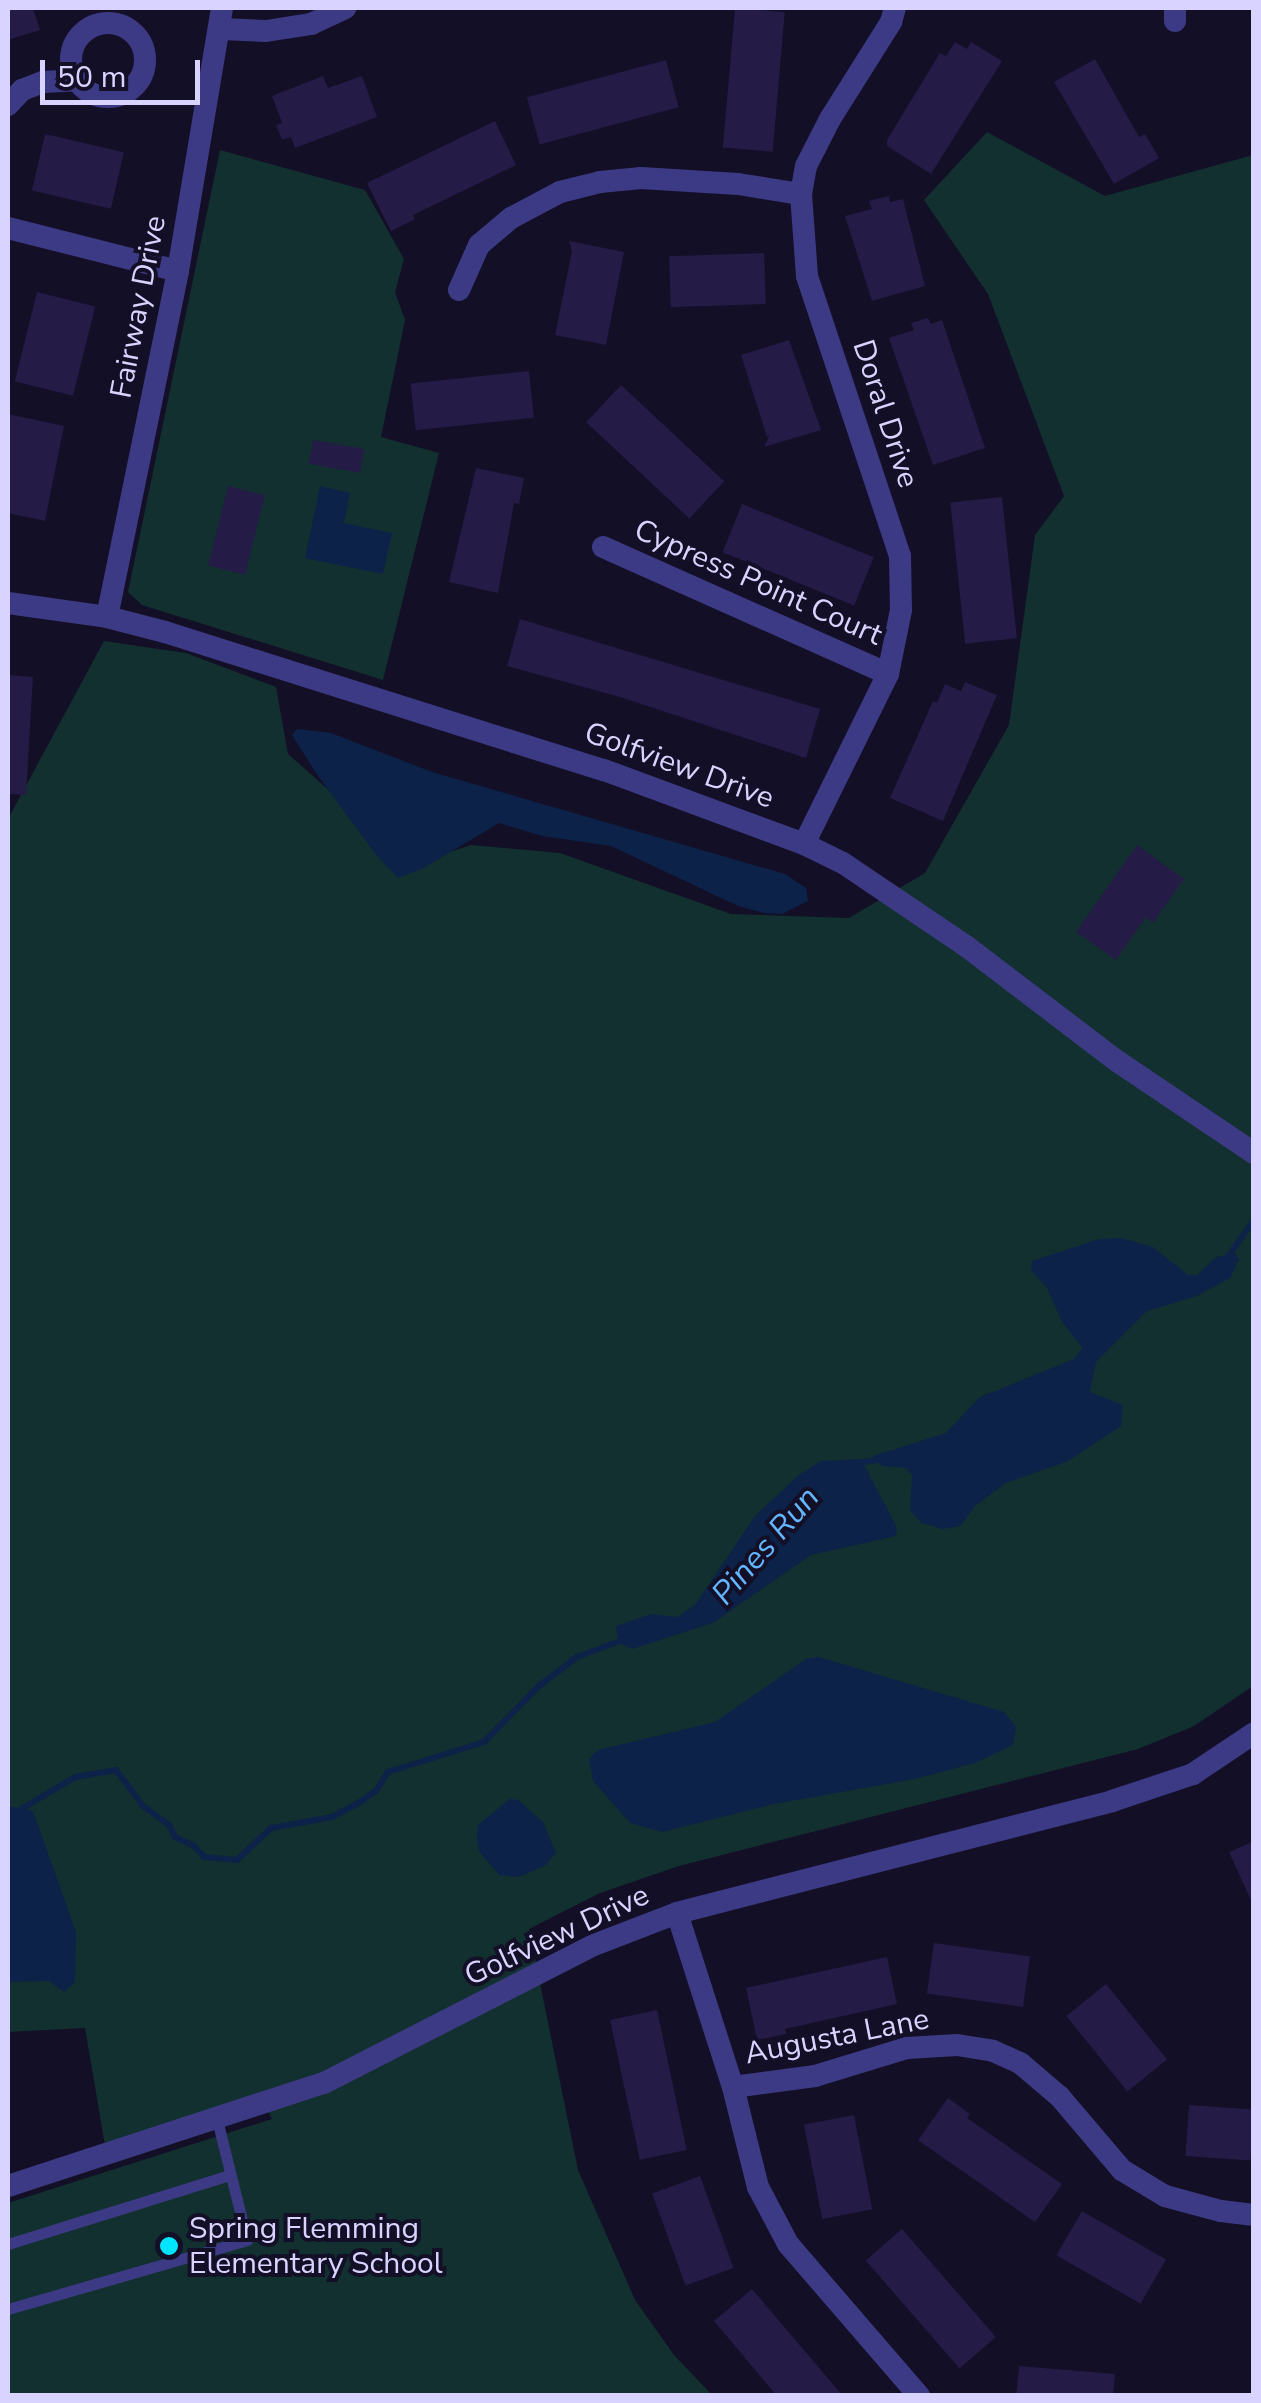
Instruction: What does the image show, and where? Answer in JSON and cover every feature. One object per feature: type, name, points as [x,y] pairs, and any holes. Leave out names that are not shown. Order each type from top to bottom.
[{"type":"street","points":[[222,18],[266,31],[311,24],[345,8]]},
{"type":"street","name":"Doral Drive","points":[[804,844],[888,674],[901,610],[900,556],[808,276],[801,194],[806,166],[830,118],[891,22],[895,8]]},
{"type":"street","name":"Fairway Drive","points":[[107,616],[178,272],[222,18]]},
{"type":"street","points":[[8,105],[22,90],[43,82],[77,80]]},
{"type":"street","points":[[458,290],[479,245],[512,218],[560,192],[642,178],[738,184],[801,194]]},
{"type":"street","points":[[8,228],[178,272]]},
{"type":"street","name":"Cypress Point Court","points":[[604,548],[888,674]]},
{"type":"street","name":"Golfview Drive","points":[[8,603],[107,616],[604,770],[804,844],[843,863],[966,946],[1117,1061],[1254,1153]]},
{"type":"street","name":"Golfview Drive","points":[[8,2186],[324,2083],[594,1944],[678,1913],[1112,1801],[1194,1774],[1252,1736]]},
{"type":"street","points":[[678,1913],[733,2087],[758,2186],[788,2244],[919,2396]]},
{"type":"street","name":"Augusta Lane","points":[[733,2087],[815,2076],[907,2048],[957,2045],[993,2051],[1020,2062],[1060,2097],[1122,2170],[1165,2196],[1221,2212],[1254,2215]]},
{"type":"lane","points":[[8,2310],[247,2240],[217,2120]]},
{"type":"lane","points":[[8,2244],[230,2175]]},
{"type":"green space","points":[[987,132],[1105,196],[1253,155],[1253,1686],[1194,1726],[1138,1749],[679,1866],[600,1893],[529,1929],[578,2170],[635,2300],[674,2355],[712,2395],[8,2395],[8,2203],[272,2119],[265,2105],[107,2157],[85,2028],[8,2032],[8,819],[104,641],[186,653],[276,687],[288,754],[356,814],[398,869],[471,845],[560,853],[731,914],[849,918],[925,873],[1009,725],[1035,535],[1064,496],[988,294],[924,200]]},
{"type":"green space","points":[[220,150],[365,190],[404,259],[395,292],[405,320],[381,437],[439,453],[383,680],[142,605],[128,592]]},
{"type":"water","points":[[320,486],[350,493],[344,523],[392,533],[383,574],[305,558]]},
{"type":"water","points":[[297,729],[331,733],[432,772],[785,874],[806,888],[808,901],[782,914],[764,913],[738,906],[611,846],[542,836],[499,823],[422,869],[398,878],[318,776],[292,735]]},
{"type":"water","points":[[1121,1238],[1153,1247],[1188,1275],[1197,1275],[1216,1257],[1235,1253],[1239,1259],[1230,1278],[1197,1296],[1147,1311],[1096,1362],[1090,1392],[1123,1405],[1121,1426],[1068,1461],[1006,1483],[975,1506],[960,1526],[943,1529],[921,1523],[910,1510],[912,1475],[906,1468],[882,1466],[873,1456],[946,1433],[980,1397],[1074,1359],[1083,1348],[1062,1322],[1047,1288],[1031,1270],[1032,1261],[1099,1239]]},
{"type":"water","points":[[861,1459],[897,1528],[896,1536],[811,1555],[713,1623],[632,1649],[618,1642],[616,1626],[651,1614],[677,1617],[695,1605],[755,1516],[800,1474],[821,1461]]},
{"type":"water","points":[[819,1657],[1004,1712],[1016,1727],[1013,1745],[975,1763],[915,1779],[774,1804],[662,1832],[630,1823],[593,1781],[589,1759],[598,1750],[715,1722],[806,1659]]},
{"type":"water","points":[[510,1799],[518,1800],[543,1822],[556,1853],[546,1865],[519,1877],[499,1875],[479,1851],[477,1839],[478,1825]]},
{"type":"water","points":[[8,1806],[33,1811],[76,1932],[75,1982],[64,1992],[49,1981],[8,1982]]},
{"type":"building","points":[[8,8],[33,8],[40,30],[8,40]]},
{"type":"building","points":[[735,8],[785,12],[773,152],[723,147]]},
{"type":"building","points":[[955,42],[967,49],[971,42],[1002,61],[931,174],[887,146],[887,140],[940,53],[946,56]]},
{"type":"building","points":[[1095,59],[1139,137],[1145,134],[1159,158],[1114,184],[1054,82]]},
{"type":"building","points":[[666,60],[679,107],[540,145],[527,97]]},
{"type":"building","points":[[323,76],[328,88],[362,76],[377,117],[295,148],[291,137],[282,140],[276,125],[282,123],[272,96]]},
{"type":"building","points":[[495,121],[516,165],[413,215],[415,219],[391,231],[367,183]]},
{"type":"building","points":[[45,134],[124,152],[111,209],[32,191]]},
{"type":"building","points":[[889,196],[890,202],[903,199],[925,286],[872,301],[845,216],[872,209],[869,201]]},
{"type":"building","points":[[569,241],[624,252],[606,345],[555,335],[572,251]]},
{"type":"building","points":[[764,253],[766,304],[671,307],[669,256]]},
{"type":"building","points":[[37,292],[95,307],[73,396],[15,381]]},
{"type":"building","points":[[928,318],[931,324],[942,320],[985,448],[933,465],[889,338],[914,330],[911,323]]},
{"type":"building","points":[[789,340],[821,430],[764,447],[770,434],[767,437],[741,355]]},
{"type":"building","points":[[529,371],[534,418],[416,430],[411,383]]},
{"type":"building","points":[[621,385],[724,481],[689,518],[586,422]]},
{"type":"building","points":[[8,414],[64,426],[45,521],[8,513]]},
{"type":"building","points":[[313,440],[364,449],[360,473],[309,464]]},
{"type":"building","points":[[476,468],[524,478],[519,504],[514,503],[498,593],[449,582]]},
{"type":"building","points":[[228,486],[265,495],[245,575],[208,566]]},
{"type":"building","points":[[1002,497],[1017,638],[965,644],[950,502]]},
{"type":"building","points":[[742,504],[874,557],[854,605],[723,552]]},
{"type":"building","points":[[520,619],[820,709],[806,758],[620,697],[507,666]]},
{"type":"building","points":[[8,675],[33,677],[26,795],[8,794]]},
{"type":"building","points":[[965,682],[997,695],[943,821],[890,798],[933,701],[937,703],[945,684],[961,691]]},
{"type":"building","points":[[1137,845],[1184,879],[1153,923],[1146,917],[1116,960],[1076,932]]},
{"type":"building","points":[[1254,1841],[1254,1907],[1229,1852]]},
{"type":"building","points":[[934,1943],[1030,1956],[1023,2007],[927,1994]]},
{"type":"building","points":[[887,1957],[897,2004],[785,2029],[786,2034],[757,2040],[746,1988]]},
{"type":"building","points":[[1106,1984],[1167,2059],[1127,2091],[1066,2016]]},
{"type":"building","points":[[657,2010],[687,2150],[640,2160],[610,2020]]},
{"type":"building","points":[[948,2098],[970,2114],[967,2118],[1062,2184],[1035,2222],[918,2140]]},
{"type":"building","points":[[1189,2105],[1254,2110],[1250,2160],[1185,2156]]},
{"type":"building","points":[[854,2115],[872,2209],[822,2219],[804,2125]]},
{"type":"building","points":[[700,2176],[734,2268],[686,2286],[652,2193]]},
{"type":"building","points":[[1082,2211],[1166,2260],[1141,2304],[1056,2255]]},
{"type":"building","points":[[902,2229],[996,2337],[960,2368],[866,2260]]},
{"type":"building","points":[[752,2289],[843,2396],[777,2396],[714,2321]]},
{"type":"building","points":[[1019,2366],[1115,2374],[1113,2396],[1016,2396]]},
{"type":"waterway","name":"Pines Run","points":[[1227,1258],[1254,1220]]},
{"type":"waterway","name":"Pines Run","points":[[856,1463],[883,1459]]},
{"type":"waterway","name":"Pines Run","points":[[8,1817],[75,1777],[116,1770],[143,1806],[169,1825],[175,1837],[193,1845],[204,1857],[237,1860],[271,1828],[332,1817],[360,1802],[376,1791],[388,1772],[484,1742],[539,1686],[577,1657],[625,1639]]},
{"type":"place","name":"Spring Flemming Elementary School","points":[[169,2246]]}]
